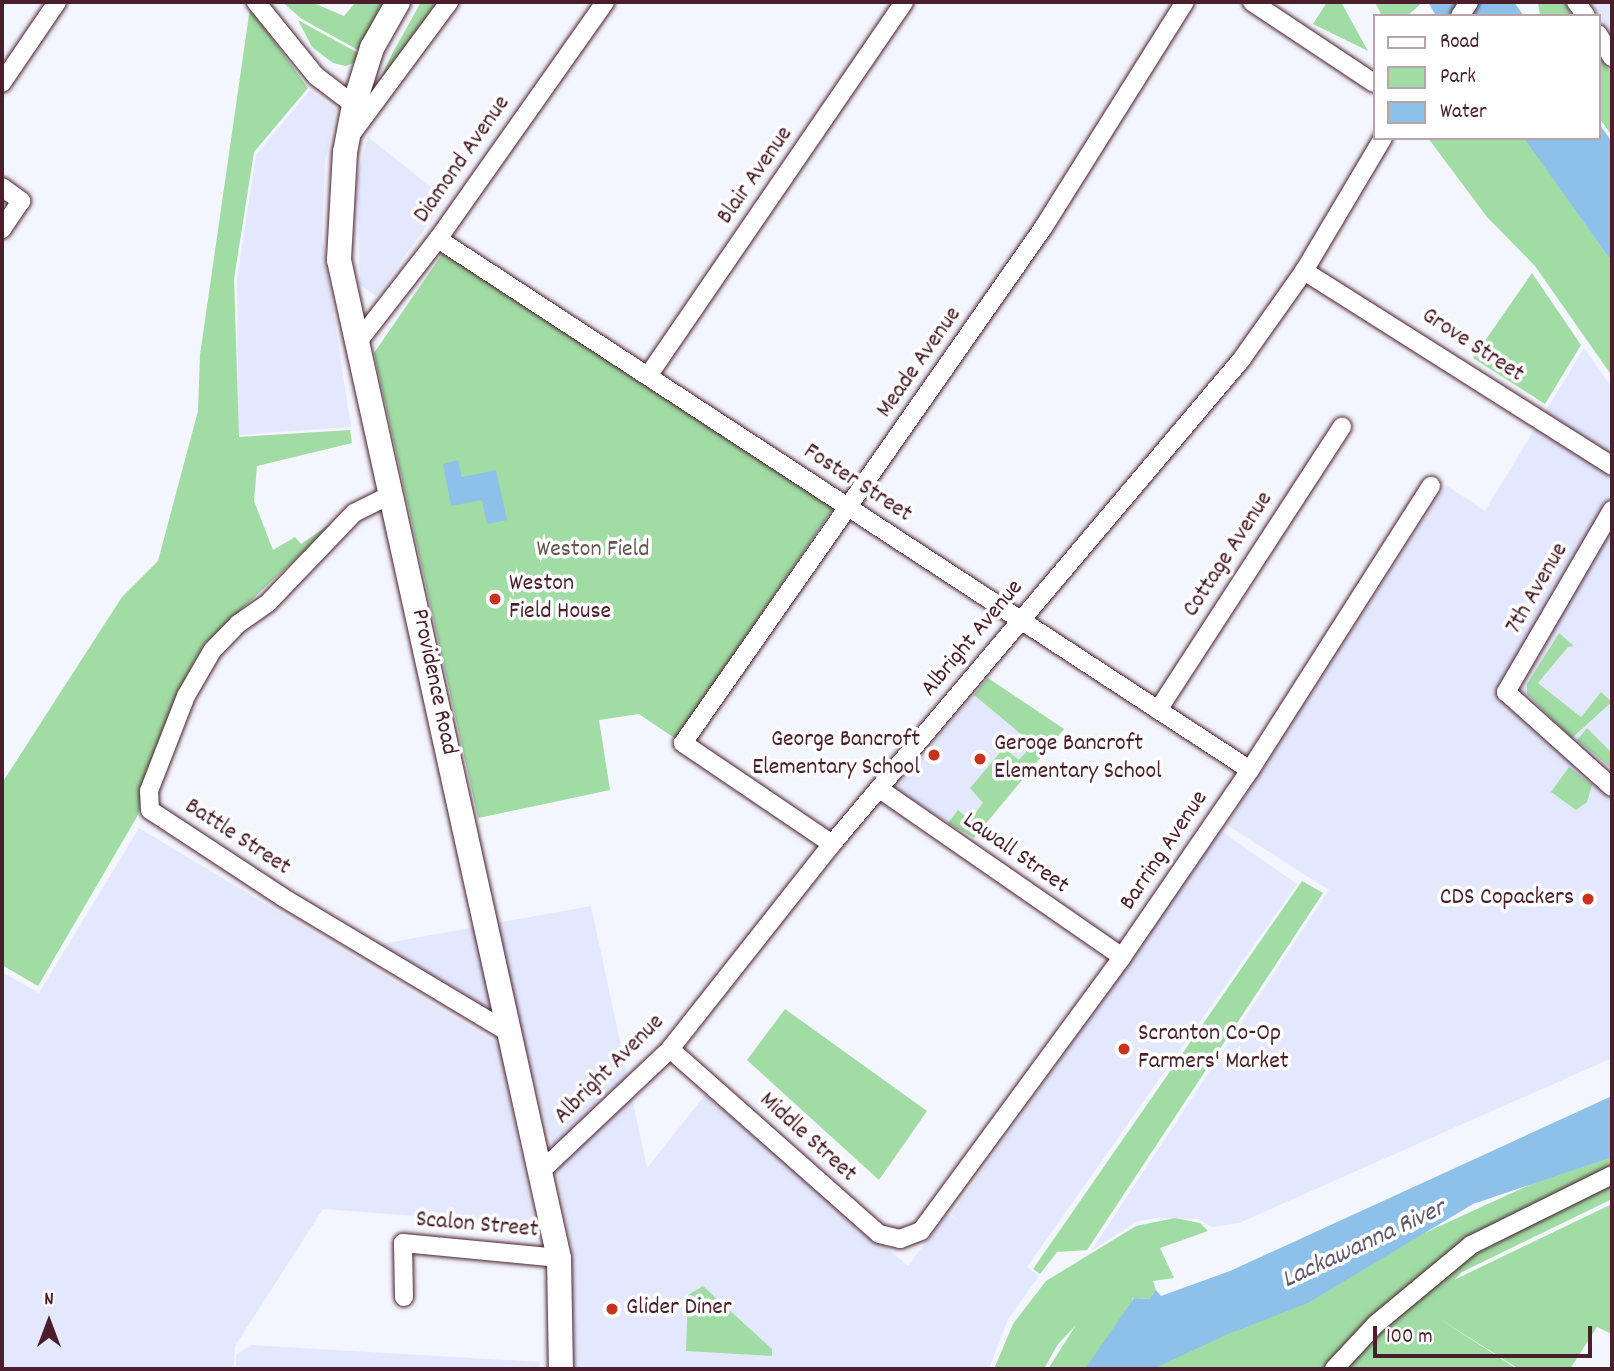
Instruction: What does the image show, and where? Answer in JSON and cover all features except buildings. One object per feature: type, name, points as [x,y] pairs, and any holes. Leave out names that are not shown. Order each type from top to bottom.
[{"type":"main road","name":"Providence Road","points":[[398,2],[372,48],[354,105],[348,139],[339,260],[510,1033],[538,1174],[559,1258],[561,1369]]},
{"type":"street","points":[[2,83],[57,2]]},
{"type":"street","points":[[256,2],[316,76],[354,105]]},
{"type":"street","points":[[348,139],[449,2]]},
{"type":"street","name":"Diamond Avenue","points":[[357,343],[438,239],[605,2]]},
{"type":"street","name":"Blair Avenue","points":[[648,376],[904,2]]},
{"type":"street","name":"Meade Avenue","points":[[832,844],[683,743],[1043,228],[1185,2]]},
{"type":"street","points":[[1252,2],[1372,82]]},
{"type":"street","points":[[1600,36],[1612,57]]},
{"type":"street","name":"Albright Avenue","points":[[538,1174],[670,1049],[832,844],[881,790],[1020,620],[1241,360],[1304,271],[1382,140]]},
{"type":"street","points":[[2,187],[21,201],[2,229]]},
{"type":"street","name":"Foster Street","points":[[438,239],[1250,770]]},
{"type":"street","name":"Grove Street","points":[[1304,271],[1612,466]]},
{"type":"street","name":"Cottage Avenue","points":[[1157,710],[1342,427]]},
{"type":"street","name":"Barring Avenue","points":[[921,1231],[1122,957],[1250,770],[1431,486]]},
{"type":"street","name":"Battle Street","points":[[392,494],[354,513],[268,603],[238,624],[212,651],[186,696],[149,792],[150,810],[284,898],[510,1033]]},
{"type":"street","name":"7th Avenue","points":[[1612,510],[1506,692],[1612,787]]},
{"type":"street","name":"Lawall Street","points":[[881,790],[1122,957]]},
{"type":"street","name":"Middle Street","points":[[670,1049],[879,1234],[900,1239],[921,1231]]},
{"type":"street","points":[[1334,1369],[1376,1324],[1471,1245],[1612,1174]]},
{"type":"street","name":"Scalon Street","points":[[404,1297],[403,1243],[559,1258]]},
{"type":"shaded area","points":[[1590,2],[1612,2],[1612,46],[1600,20],[1600,14],[1597,14]]},
{"type":"shaded area","points":[[310,90],[336,110],[325,162],[322,238],[351,427],[238,435],[237,278],[256,155]]},
{"type":"shaded area","points":[[368,137],[446,199],[376,296],[360,285],[358,176]]},
{"type":"shaded area","points":[[1584,348],[1612,388],[1612,702],[1601,692],[1581,717],[1538,683],[1568,646],[1559,633],[1527,684],[1527,694],[1572,738],[1612,703],[1612,753],[1587,728],[1581,743],[1612,769],[1612,1058],[1239,1223],[1212,1227],[1198,1219],[1155,1218],[1136,1222],[1091,1251],[1329,890],[1227,825],[1446,485],[1485,511]]},
{"type":"shaded area","name":"Geroge Bancroft Elementary School","points":[[988,678],[1064,729],[974,838],[895,789]]},
{"type":"shaded area","points":[[139,828],[500,1045],[534,1225],[323,1209],[235,1346],[234,1369],[2,1369],[2,972],[39,993]]},
{"type":"shaded area","points":[[1221,831],[1297,884],[1027,1267],[1039,1276],[1008,1319],[989,1369],[572,1369],[571,1245],[551,1140],[521,1034],[376,945],[591,906],[647,1168],[705,1095],[908,1266],[947,1214],[962,1223],[951,1215]]},
{"type":"shaded area","points":[[251,1345],[540,1362],[539,1369],[236,1369],[236,1355]]},
{"type":"green space","points":[[282,2],[311,2],[344,16],[356,2],[386,2],[358,50],[302,19]]},
{"type":"green space","points":[[421,2],[437,2],[379,82],[392,54]]},
{"type":"green space","points":[[1327,2],[1341,2],[1368,51],[1313,24]]},
{"type":"green space","points":[[1375,2],[1423,2],[1409,14],[1381,14]]},
{"type":"green space","points":[[1538,2],[1564,2],[1572,14],[1540,14]]},
{"type":"green space","points":[[250,8],[308,88],[254,152],[234,279],[239,437],[350,430],[352,443],[257,466],[254,501],[273,550],[295,537],[301,544],[343,515],[204,644],[178,692],[149,765],[138,815],[38,986],[2,965],[2,783],[122,597],[158,561],[198,411],[200,355]]},
{"type":"green space","points":[[298,20],[358,53],[355,62],[346,66],[333,63],[312,47]]},
{"type":"green space","points":[[1600,57],[1612,74],[1612,136],[1600,119]]},
{"type":"green space","points":[[1429,140],[1526,140],[1612,262],[1612,376],[1535,266],[1487,217]]},
{"type":"green space","name":"Weston Field","points":[[443,253],[834,507],[676,739],[639,714],[599,720],[610,790],[478,818],[374,353]]},
{"type":"green space","points":[[1532,273],[1581,345],[1545,404],[1473,358]]},
{"type":"green space","points":[[1559,633],[1574,646],[1568,647],[1538,683],[1581,717],[1601,692],[1612,702],[1572,738],[1527,694],[1527,684]]},
{"type":"green space","points":[[988,678],[1064,729],[974,838],[948,823],[958,810],[970,820],[983,803],[970,788],[1004,748],[1019,760],[1033,744],[974,695]]},
{"type":"green space","points":[[1587,728],[1612,753],[1612,769],[1577,740]]},
{"type":"green space","points":[[1569,767],[1592,785],[1587,802],[1576,810],[1551,792]]},
{"type":"green space","points":[[1302,881],[1323,893],[1087,1250],[1057,1252],[1040,1274],[1033,1269]]},
{"type":"green space","points":[[785,1009],[927,1111],[879,1180],[747,1060]]},
{"type":"green space","points":[[1612,1147],[1612,1199],[1462,1272],[1454,1280],[1612,1204],[1612,1334],[1597,1327],[1570,1369],[1519,1369],[1432,1314],[1517,1369],[1048,1369],[1076,1325],[1058,1344],[1044,1369],[994,1369],[1013,1324],[1046,1281],[1136,1226],[1175,1218],[1200,1223],[1208,1231],[1160,1248],[1174,1278],[1153,1281],[1156,1290],[1149,1299],[1133,1298],[1125,1317],[1405,1242]]},
{"type":"green space","points":[[703,1286],[772,1349],[772,1356],[686,1351],[688,1295]]},
{"type":"water","points":[[1428,2],[1514,2],[1523,14],[1435,14]]},
{"type":"water","points":[[1600,125],[1612,142],[1612,262],[1525,140],[1600,140]]},
{"type":"water","points":[[458,460],[462,477],[496,470],[507,520],[487,524],[482,500],[451,506],[443,464]]},
{"type":"water","name":"Lackawanna River","points":[[1612,1096],[1612,1157],[1473,1204],[1308,1303],[1228,1334],[1153,1369],[1085,1369],[1134,1298],[1149,1299],[1156,1290],[1161,1296],[1230,1271]]},
{"type":"place","name":"Weston Field House","points":[[495,599]]},
{"type":"place","name":"George Bancroft Elementary School","points":[[934,755]]},
{"type":"place","name":"Geroge Bancroft Elementary School","points":[[980,759]]},
{"type":"place","name":"CDS Copackers","points":[[1588,899]]},
{"type":"place","name":"Scranton Co-Op Farmers' Market","points":[[1124,1049]]},
{"type":"place","name":"Glider Diner","points":[[612,1309]]}]
